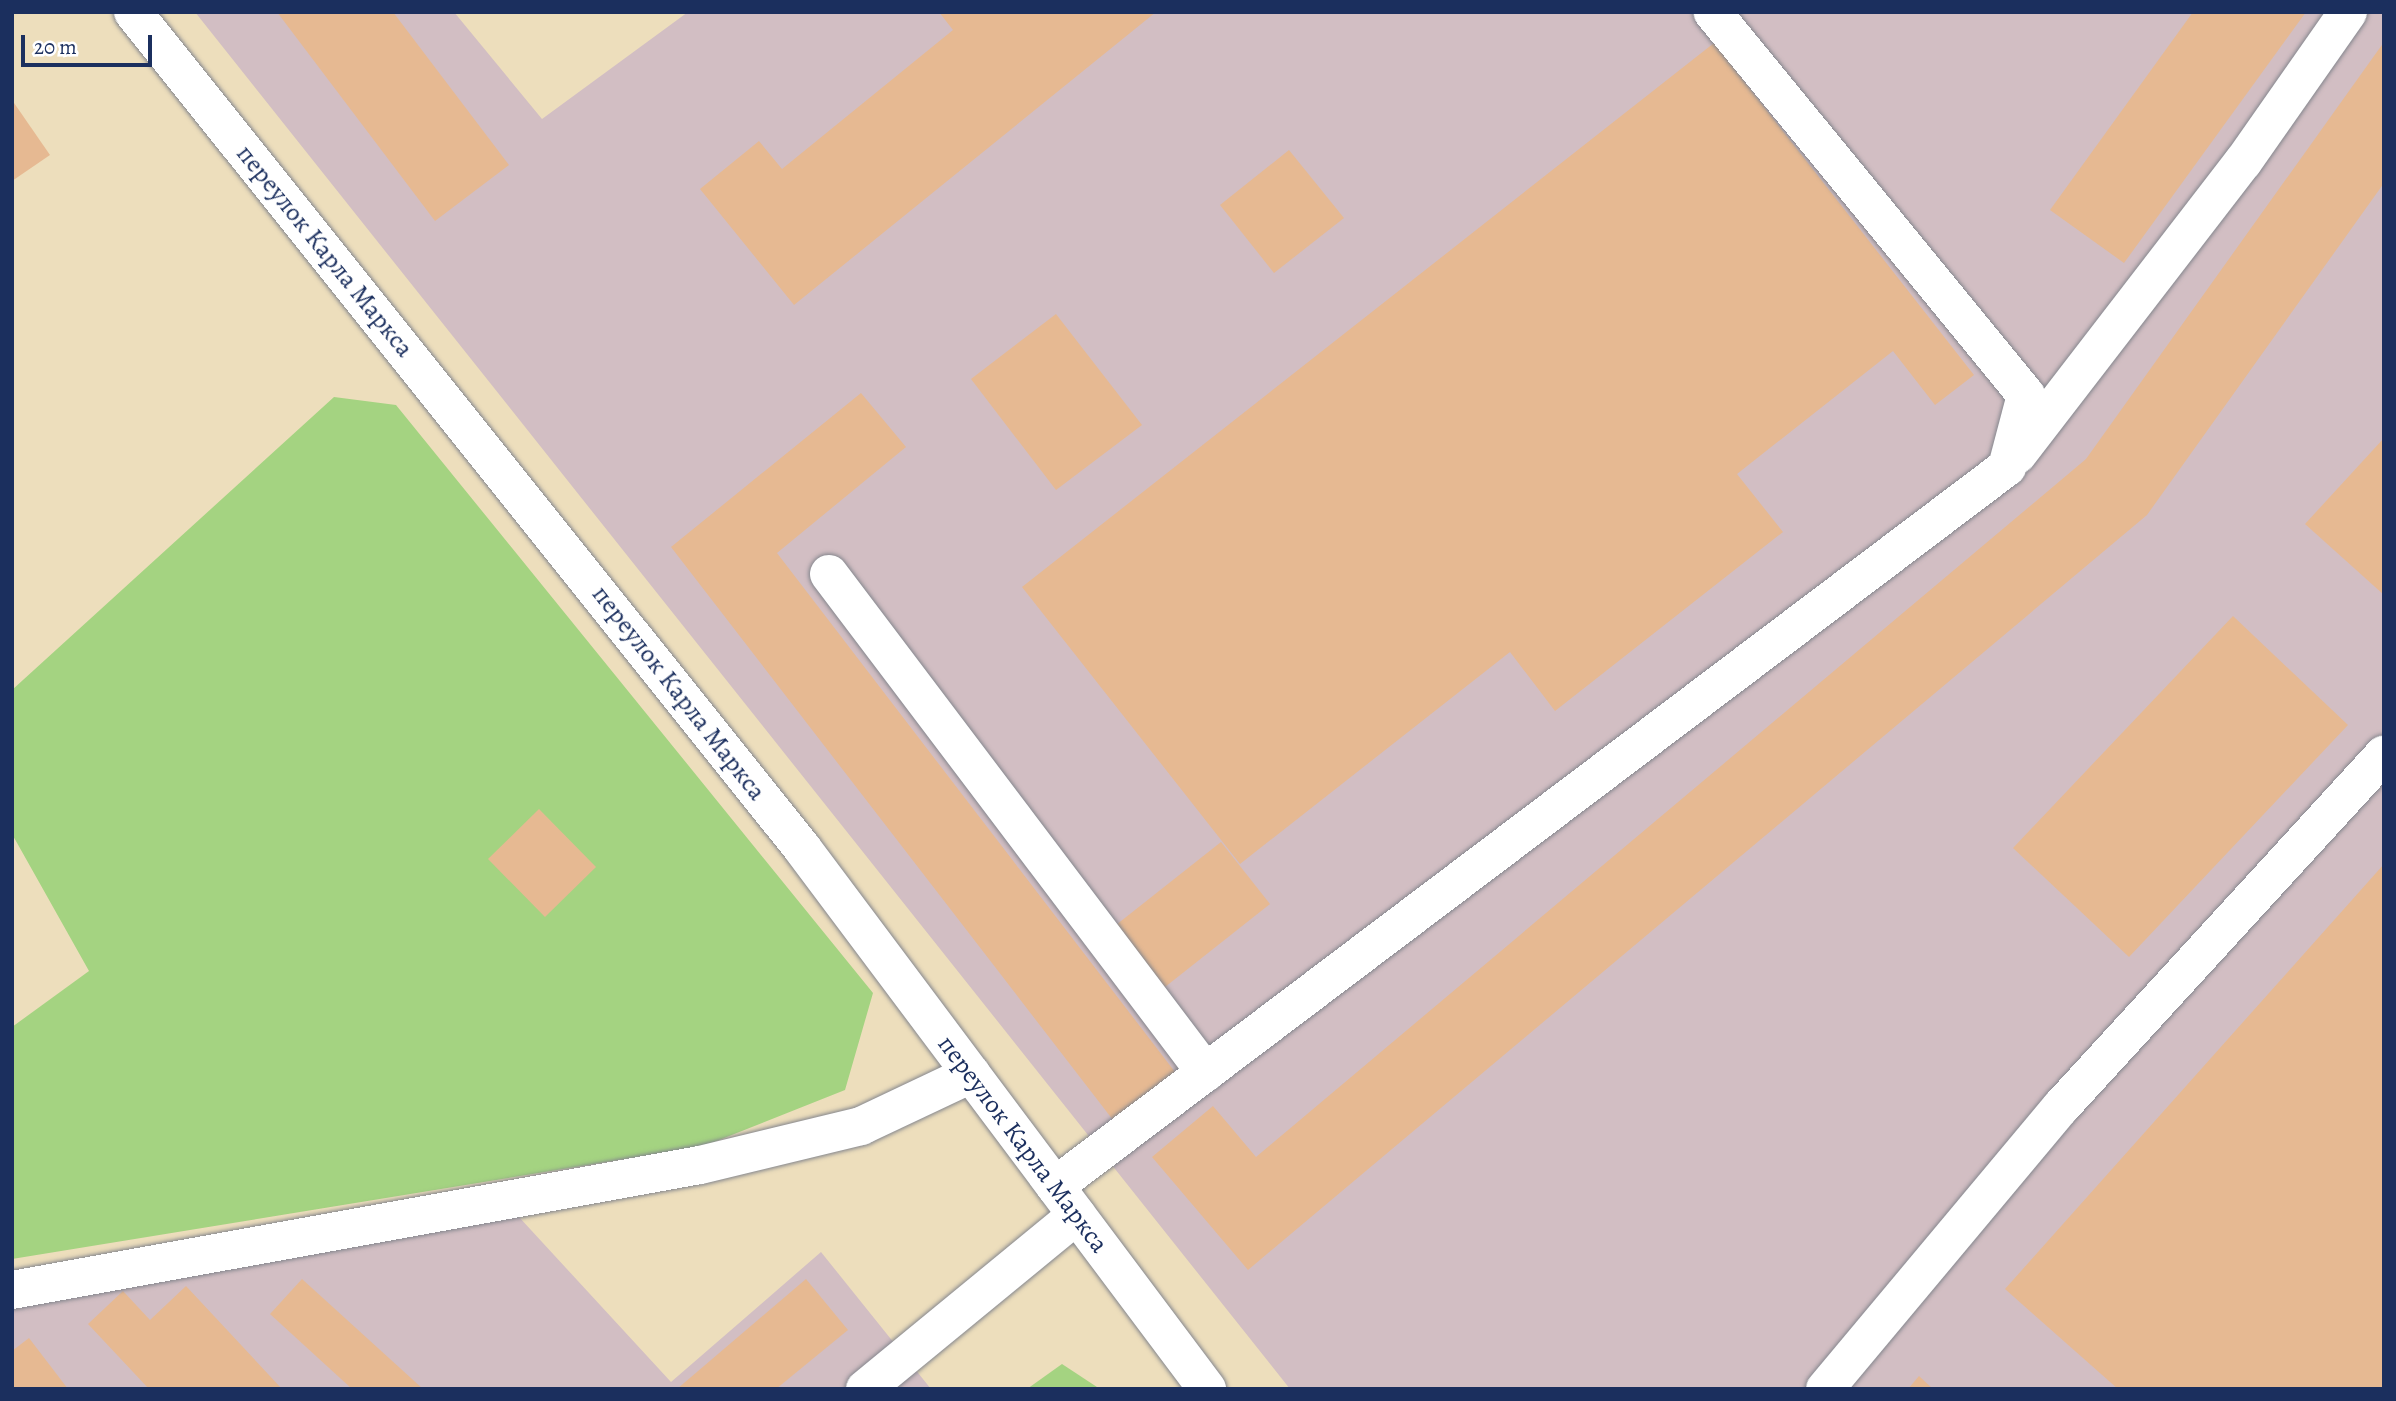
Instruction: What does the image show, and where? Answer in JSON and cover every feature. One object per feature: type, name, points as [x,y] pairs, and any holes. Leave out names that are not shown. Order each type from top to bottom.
[{"type":"street","name":"переулок Карла Маркса","points":[[133,12],[635,635],[971,1074],[1207,1389]]},
{"type":"street","points":[[1712,12],[2026,395],[2007,467]]},
{"type":"street","points":[[865,1389],[1206,1073],[2007,467],[2243,162],[2348,12]]},
{"type":"street","points":[[829,574],[1206,1073]]},
{"type":"street","points":[[1825,1389],[2061,1107],[2384,754]]},
{"type":"street","points":[[12,1290],[700,1164],[861,1126],[971,1074]]},
{"type":"shaded area","points":[[195,12],[454,12],[542,119],[688,12],[2384,12],[2384,1389],[1290,1389]]},
{"type":"shaded area","points":[[519,1217],[671,1382],[821,1252],[931,1389],[12,1389],[12,1297]]},
{"type":"green space","points":[[334,397],[396,405],[873,993],[845,1090],[704,1146],[12,1259],[12,1027],[89,971],[12,834],[12,690]]},
{"type":"green space","points":[[1062,1364],[1100,1389],[1027,1389]]},
{"type":"building","points":[[277,12],[393,12],[509,165],[435,221]]},
{"type":"building","points":[[939,12],[1156,12],[794,305],[700,189],[759,141],[782,169],[953,30]]},
{"type":"building","points":[[2193,12],[2306,12],[2124,263],[2050,210]]},
{"type":"building","points":[[2384,42],[2384,183],[2147,515],[1248,1270],[1152,1157],[1213,1106],[1256,1157],[2086,459]]},
{"type":"building","points":[[1714,43],[1974,375],[1935,405],[1893,351],[1737,474],[1783,532],[1555,711],[1510,652],[1240,864],[1022,587]]},
{"type":"building","points":[[12,100],[50,155],[12,181]]},
{"type":"building","points":[[1289,150],[1344,218],[1274,273],[1220,205]]},
{"type":"building","points":[[1056,314],[1142,425],[1056,490],[971,379]]},
{"type":"building","points":[[861,393],[906,447],[777,553],[1175,1072],[1113,1120],[671,547]]},
{"type":"building","points":[[2384,438],[2384,595],[2305,524]]},
{"type":"building","points":[[2233,616],[2348,725],[2129,957],[2013,848]]},
{"type":"building","points":[[539,809],[596,867],[545,917],[488,859]]},
{"type":"building","points":[[1221,842],[1270,904],[1165,987],[1116,925]]},
{"type":"building","points":[[2384,864],[2384,1389],[2118,1389],[2005,1289]]},
{"type":"building","points":[[302,1279],[423,1389],[352,1389],[270,1314]]},
{"type":"building","points":[[806,1279],[848,1330],[776,1389],[677,1389]]},
{"type":"building","points":[[186,1286],[282,1389],[149,1389],[88,1324],[123,1291],[150,1320]]},
{"type":"building","points":[[29,1338],[68,1389],[12,1389],[12,1351]]},
{"type":"building","points":[[1919,1376],[1933,1389],[1908,1389]]}]
